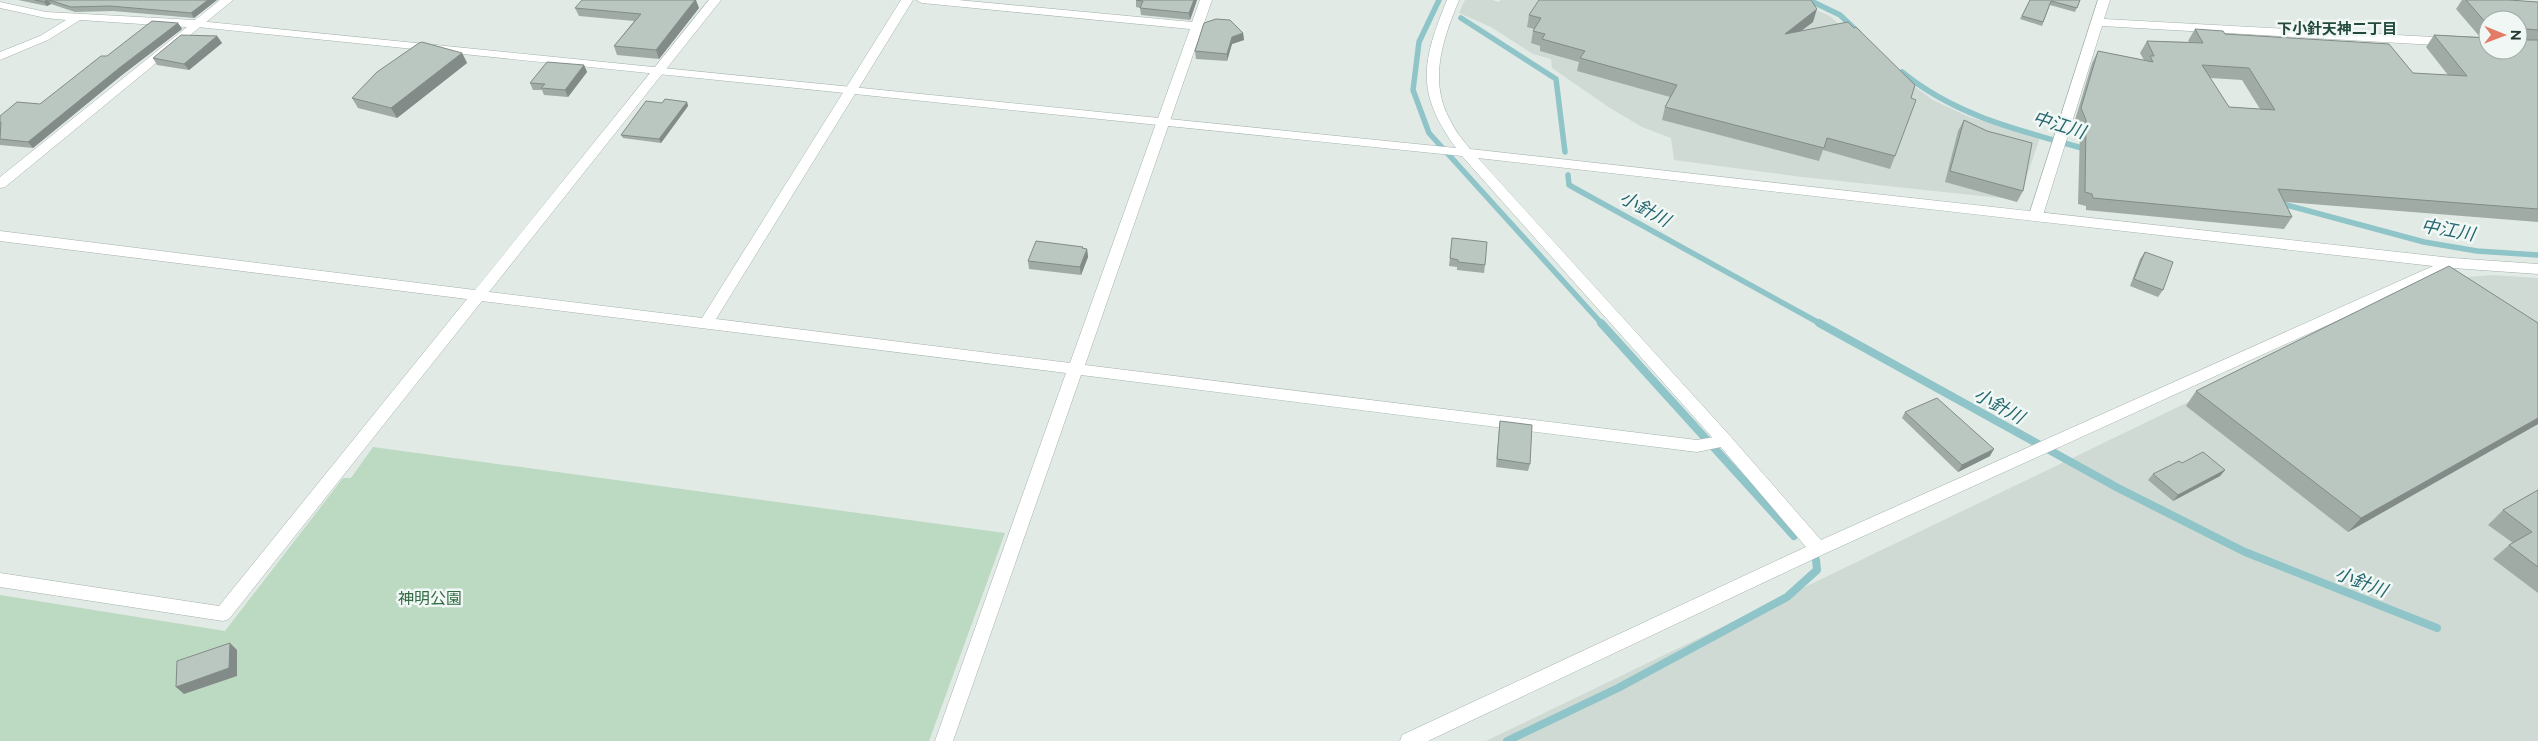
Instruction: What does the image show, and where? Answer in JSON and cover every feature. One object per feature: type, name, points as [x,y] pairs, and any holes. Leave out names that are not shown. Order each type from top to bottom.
[{"type":"street","points":[[0,184],[227,0]]},
{"type":"street","points":[[0,580],[223,614],[715,0]]},
{"type":"street","points":[[706,323],[907,0]]},
{"type":"street","points":[[922,0],[1197,26]]},
{"type":"street","points":[[944,741],[1206,0]]},
{"type":"street","points":[[1453,0],[1433,50],[1431,81],[1442,118],[1463,152],[1724,441],[1818,550]]},
{"type":"street","points":[[2036,215],[2104,0]]},
{"type":"street","points":[[0,5],[46,15],[198,24],[850,89],[1463,152],[2452,263],[2538,269]]},
{"type":"street","points":[[0,56],[44,38],[76,18]]},
{"type":"street","points":[[2098,22],[2478,43]]},
{"type":"street","points":[[0,236],[1697,446],[1724,441]]},
{"type":"street","points":[[1409,741],[2037,449],[2452,263]]},
{"type":"shaded area","points":[[1465,0],[1492,0],[1499,2],[1501,0],[1792,0],[1830,16],[1878,60],[1933,100],[1969,117],[2040,137],[2021,194],[2010,199],[1802,177],[1674,160],[1671,138],[1642,127],[1610,108],[1552,68],[1551,59],[1533,54],[1491,27],[1459,13]]},
{"type":"shaded area","points":[[2492,275],[2538,278],[2538,741],[1486,741],[2443,279]]},
{"type":"green space","name":"神明公園","points":[[373,447],[1005,533],[929,741],[0,741],[0,595],[225,631],[343,478],[351,478]]},
{"type":"building","points":[[49,0],[208,0],[191,13],[110,6],[71,7]]},
{"type":"building","points":[[582,0],[695,0],[656,50],[614,46],[641,14],[575,8]]},
{"type":"building","points":[[1136,0],[1194,0],[1189,13],[1140,8],[1143,1]]},
{"type":"building","points":[[1539,0],[1811,0],[1817,9],[1785,34],[1848,22],[1854,28],[1856,27],[1915,85],[1911,98],[1916,100],[1895,156],[1827,138],[1824,148],[1665,107],[1677,85],[1580,58],[1585,51],[1542,39],[1545,34],[1533,31],[1541,18],[1529,15]]},
{"type":"building","points":[[2030,0],[2080,0],[2077,8],[2051,1],[2043,22],[2022,16]]},
{"type":"building","points":[[2466,0],[2538,2],[2538,30],[2528,29],[2528,10],[2478,10],[2478,14]]},
{"type":"building","points":[[1216,19],[1230,20],[1243,33],[1232,37],[1227,54],[1195,51],[1204,23]]},
{"type":"building","points":[[152,21],[178,23],[28,142],[0,139],[0,116],[17,102],[40,104],[101,56],[107,56]]},
{"type":"building","points":[[2195,29],[2223,31],[2225,34],[2389,44],[2413,73],[2467,76],[2434,35],[2478,37],[2478,60],[2528,60],[2528,40],[2538,40],[2538,209],[2278,189],[2292,217],[2093,198],[2092,194],[2085,192],[2086,120],[2081,108],[2098,51],[2153,62],[2150,56],[2154,56],[2147,41],[2203,43]],"holes":[[[2202,65],[2249,68],[2275,110],[2229,107]]]},
{"type":"building","points":[[181,35],[217,36],[184,64],[153,58]]},
{"type":"building","points":[[422,42],[462,53],[391,108],[352,98],[377,72]]},
{"type":"building","points":[[547,62],[584,65],[565,90],[541,88],[545,84],[530,83]]},
{"type":"building","points":[[665,99],[687,102],[659,139],[621,135],[646,101],[662,103]]},
{"type":"building","points":[[1964,120],[1987,131],[2032,143],[2023,191],[1950,171]]},
{"type":"building","points":[[1452,238],[1487,242],[1485,265],[1458,262],[1458,260],[1450,258]]},
{"type":"building","points":[[1036,241],[1087,249],[1080,267],[1028,261]]},
{"type":"building","points":[[2145,252],[2173,262],[2163,290],[2134,279]]},
{"type":"building","points":[[2449,266],[2538,323],[2538,418],[2361,518],[2196,391]]},
{"type":"building","points":[[1937,398],[1994,449],[1962,465],[1905,412]]},
{"type":"building","points":[[1500,421],[1532,425],[1530,464],[1497,459]]},
{"type":"building","points":[[2203,452],[2225,470],[2178,495],[2153,474],[2179,461],[2182,463]]},
{"type":"building","points":[[2538,490],[2538,567],[2509,545],[2532,532],[2503,510]]},
{"type":"building","points":[[230,643],[229,668],[176,687],[177,661]]},
{"type":"waterway","points":[[1439,0],[1419,42],[1413,90],[1429,133],[1602,324]]},
{"type":"waterway","name":"中江川","points":[[1809,0],[1840,15],[1859,33]]},
{"type":"waterway","name":"小針川","points":[[1461,18],[1556,79],[1565,152]]},
{"type":"waterway","name":"中江川","points":[[1902,72],[1945,100],[1991,121],[2089,150]]},
{"type":"waterway","name":"小針川","points":[[1568,175],[1569,185],[1821,324]]},
{"type":"waterway","name":"中江川","points":[[2279,203],[2424,242],[2477,251],[2538,255]]},
{"type":"waterway","points":[[1601,323],[1794,536]]},
{"type":"waterway","name":"小針川","points":[[1819,323],[2118,488],[2245,552],[2437,628]]},
{"type":"waterway","points":[[1507,741],[1618,688],[1787,597],[1817,570],[1816,560]]},
{"type":"district","name":"下小針天神二丁目","points":[[2337,29]]}]
